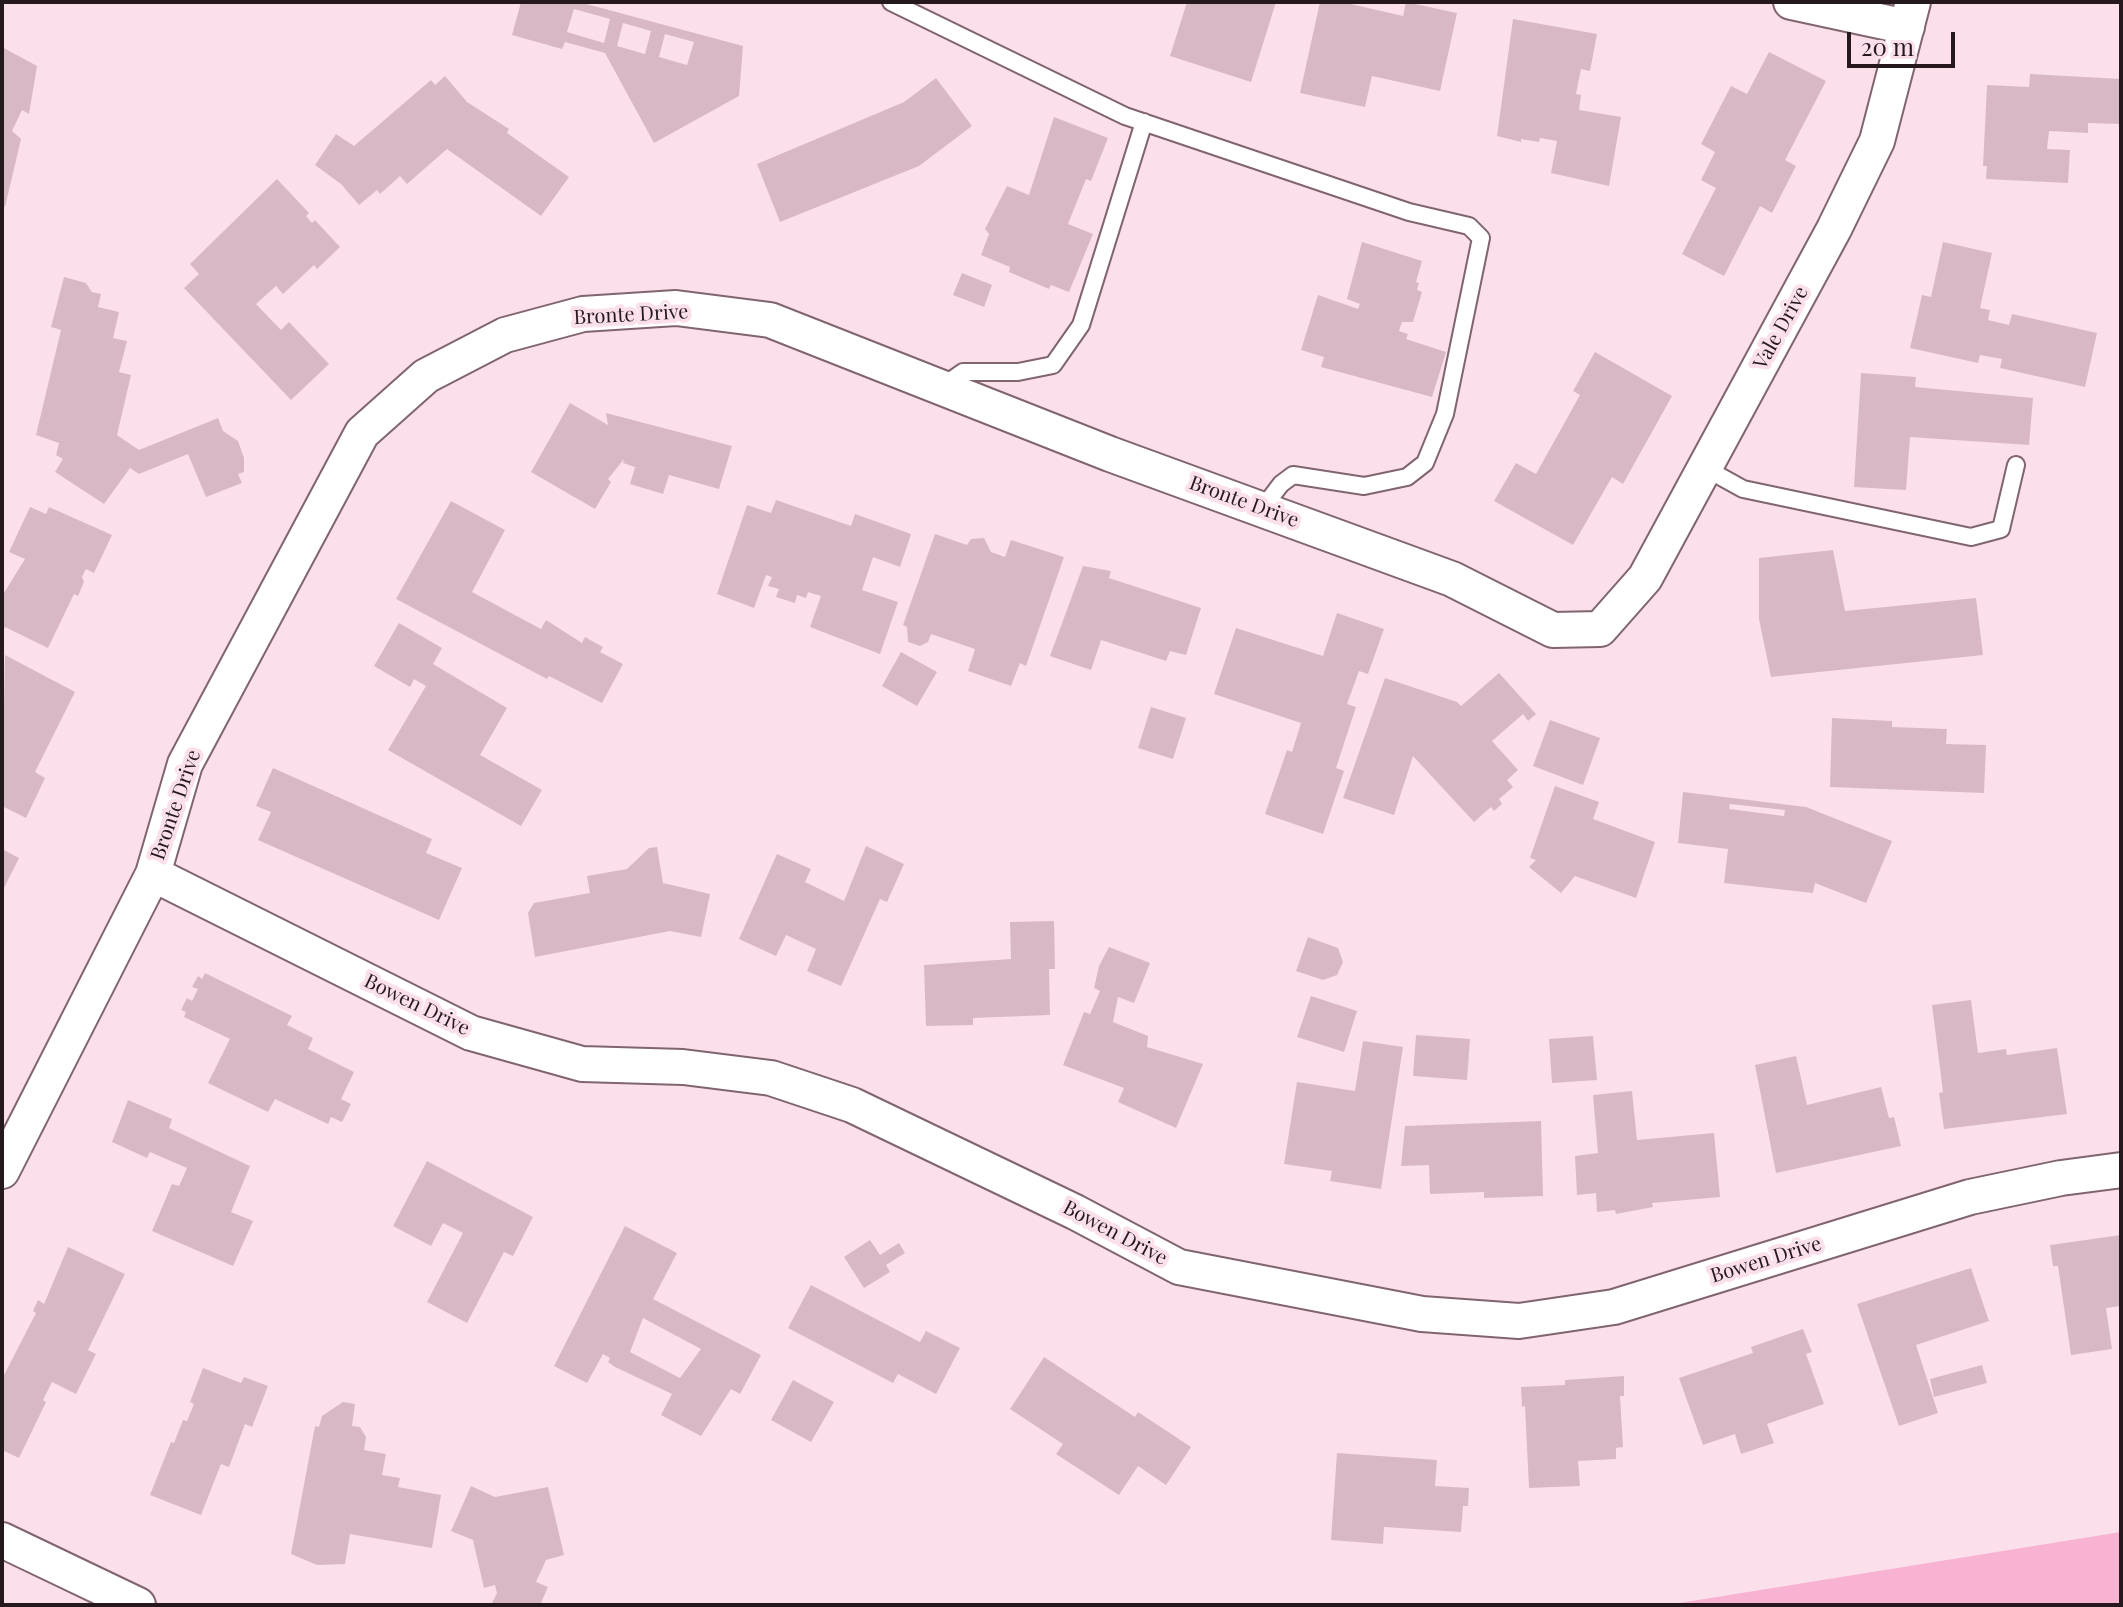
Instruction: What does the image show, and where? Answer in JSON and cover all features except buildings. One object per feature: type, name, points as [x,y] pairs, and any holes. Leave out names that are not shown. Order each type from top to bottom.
[{"type":"street","points":[[1791,2],[1910,15]]},
{"type":"street","name":"Vale Drive","points":[[1600,629],[1645,578],[1834,229],[1877,141],[1910,15]]},
{"type":"street","name":"Bronte Drive","points":[[2,1171],[153,874],[185,764],[362,433],[426,376],[505,335],[583,314],[676,308],[770,320],[950,391],[1452,579],[1553,630],[1600,629]]},
{"type":"street","name":"Bowen Drive","points":[[153,874],[471,1033],[582,1064],[683,1067],[771,1078],[852,1105],[1075,1212],[1179,1267],[1422,1314],[1519,1321],[1614,1307],[1970,1197],[2061,1178],[2121,1170]]},
{"type":"street","points":[[2,1540],[138,1605]]},
{"type":"lane","points":[[891,2],[1144,122],[1409,212],[1469,226],[1481,238],[1445,414],[1425,463],[1407,477],[1364,486],[1293,475],[1281,484],[1262,509]]},
{"type":"lane","points":[[950,391],[953,379],[963,372],[1018,372],[1053,365],[1081,325],[1144,122]]},
{"type":"lane","points":[[1705,468],[1743,489],[1971,537],[2001,529],[2016,465]]},
{"type":"shaded area","points":[[2121,1532],[2121,1605],[1667,1605]]}]
